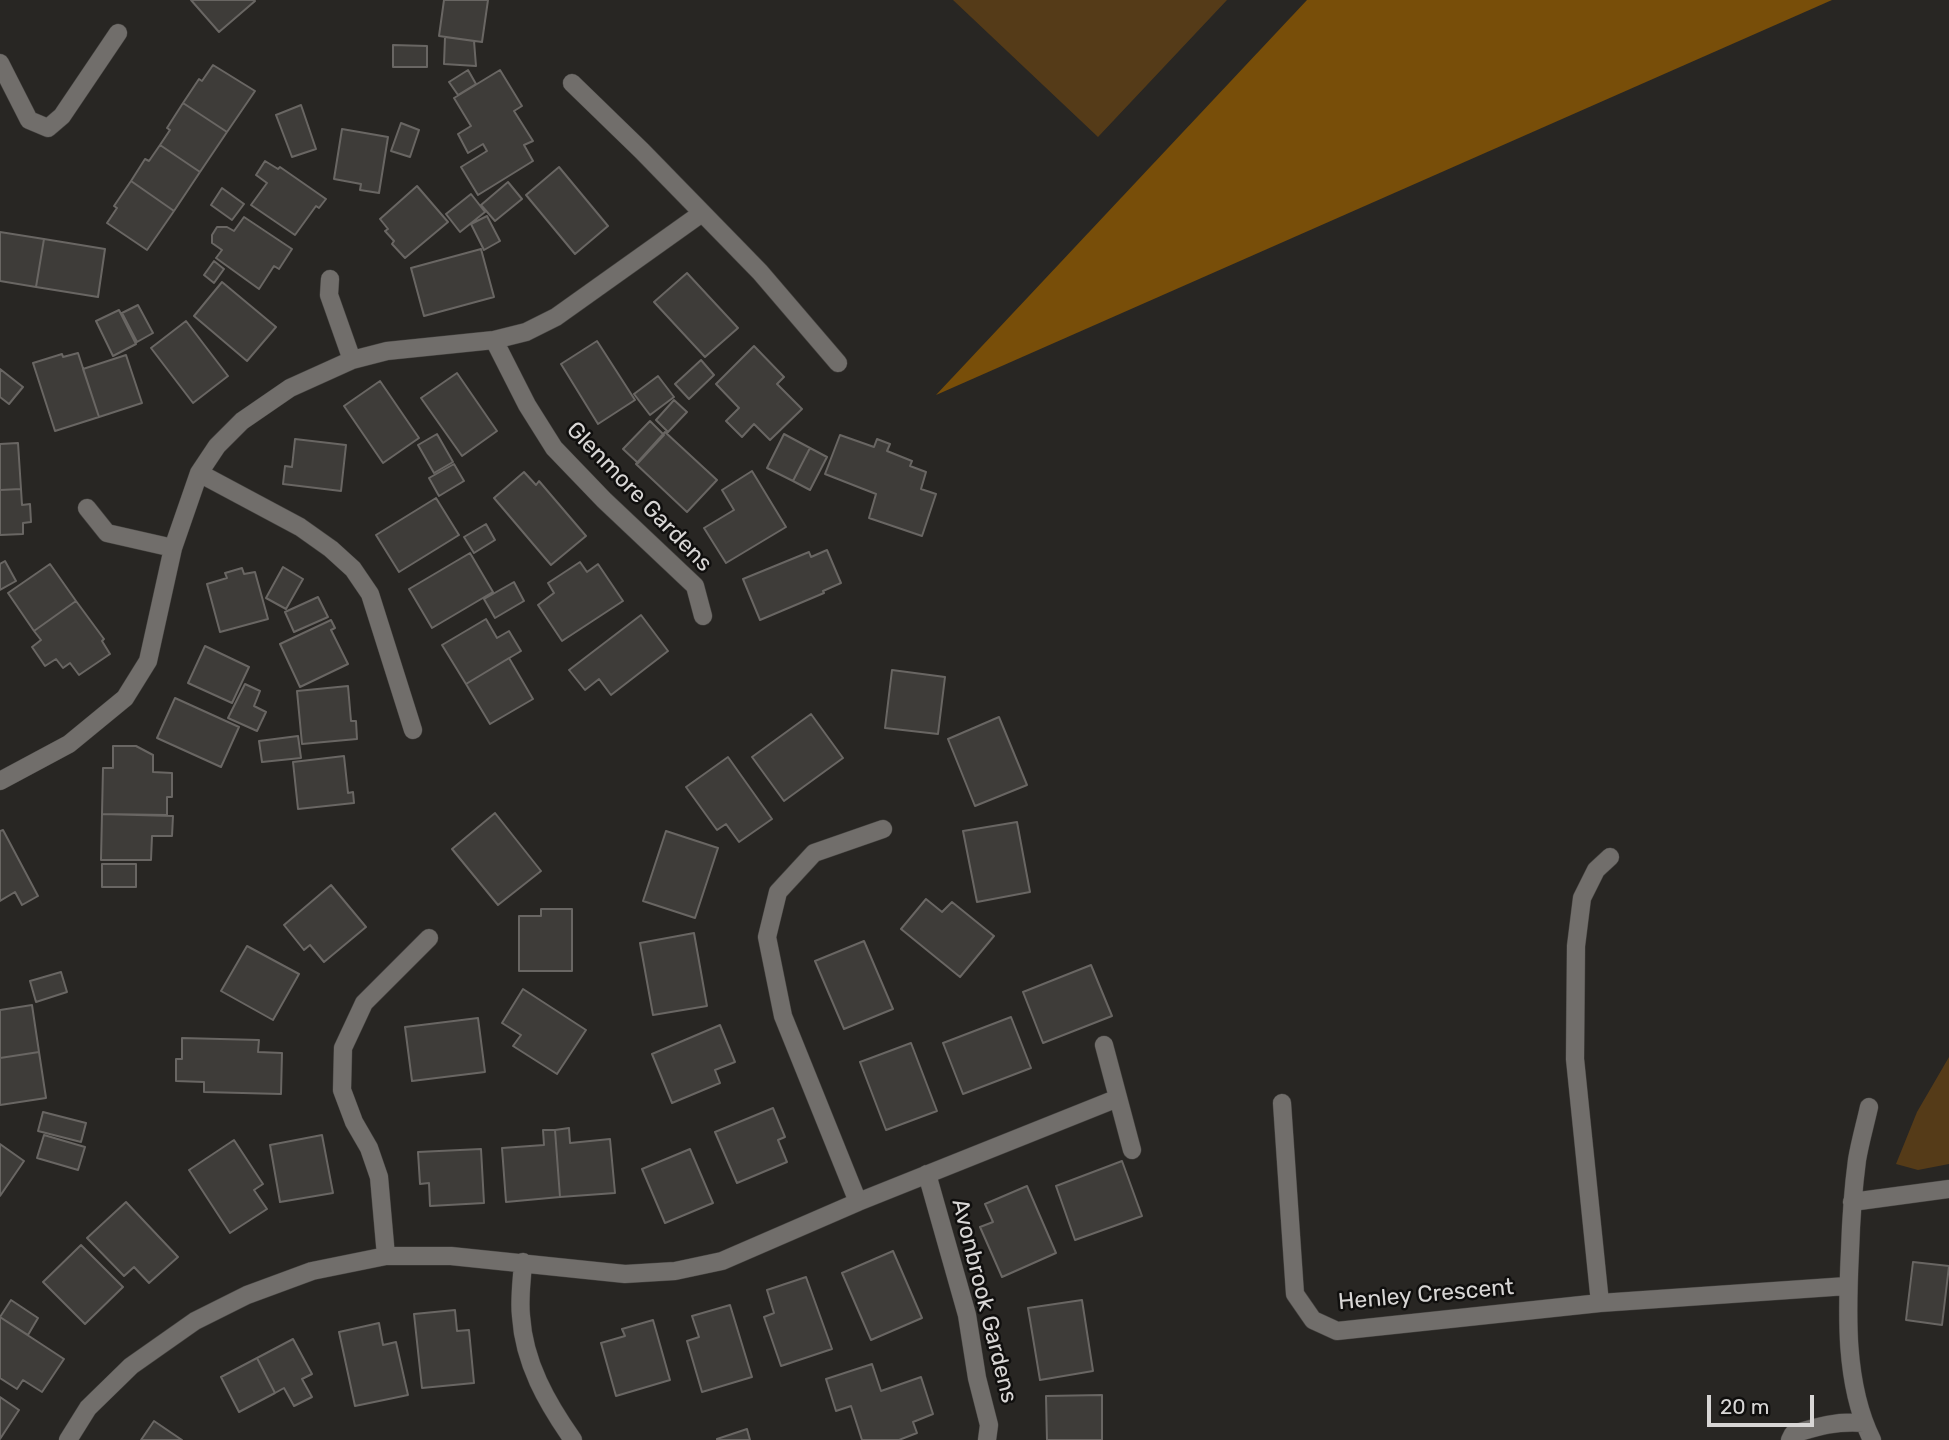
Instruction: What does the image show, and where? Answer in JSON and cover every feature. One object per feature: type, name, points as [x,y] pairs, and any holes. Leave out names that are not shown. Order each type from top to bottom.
[{"type":"street","points":[[0,63],[29,120],[48,128],[62,116],[118,33]]},
{"type":"street","points":[[572,83],[760,272],[838,363]]},
{"type":"street","points":[[0,782],[69,744],[125,698],[148,661],[173,548],[199,473],[217,446],[253,413],[290,388],[352,360],[387,351],[494,340],[526,332],[556,317],[702,213]]},
{"type":"street","points":[[330,279],[328,295],[352,360]]},
{"type":"street","name":"Glenmore Gardens","points":[[494,340],[527,405],[554,448],[604,500],[695,586],[703,616]]},
{"type":"street","points":[[199,473],[300,527],[353,569],[370,594],[413,730]]},
{"type":"street","points":[[87,508],[107,533],[173,548]]},
{"type":"street","points":[[858,1202],[783,1016],[767,937],[778,892],[814,853],[883,829]]},
{"type":"street","points":[[1600,1303],[1575,1059],[1576,946],[1582,898],[1596,870],[1610,857]]},
{"type":"street","points":[[386,1256],[379,1177],[369,1148],[354,1122],[342,1090],[343,1048],[364,1003],[429,938]]},
{"type":"street","points":[[1104,1045],[1132,1150]]},
{"type":"street","name":"Avonbrook Gardens","points":[[68,1440],[88,1408],[131,1366],[195,1321],[247,1294],[312,1271],[386,1256],[451,1256],[625,1274],[675,1271],[722,1261],[858,1202],[1118,1098]]},
{"type":"street","name":"Henley Crescent","points":[[1282,1103],[1295,1294],[1313,1320],[1337,1331],[1600,1303],[1847,1286]]},
{"type":"street","points":[[1870,1107],[1857,1157],[1852,1202],[1847,1317],[1856,1392],[1864,1423],[1872,1440]]},
{"type":"street","name":"Avonbrook Gardens","points":[[927,1174],[967,1315],[977,1378],[989,1425],[986,1440]]},
{"type":"street","points":[[1852,1202],[1949,1189]]},
{"type":"street","points":[[523,1262],[520,1314],[523,1334],[540,1385],[551,1408],[573,1440]]},
{"type":"street","points":[[1790,1440],[1793,1434],[1814,1427],[1840,1422],[1864,1423]]},
{"type":"shaded area","points":[[953,0],[1227,0],[1098,137]]},
{"type":"shaded area","points":[[1307,0],[1832,0],[936,395]]},
{"type":"shaded area","points":[[1949,1057],[1949,1164],[1918,1170],[1896,1164],[1917,1112]]},
{"type":"building","points":[[191,0],[254,0],[255,1],[219,32]]},
{"type":"building","points":[[444,0],[488,0],[482,42],[439,36]]},
{"type":"building","points":[[445,37],[474,41],[476,66],[444,64]]},
{"type":"building","points":[[393,45],[427,46],[427,67],[393,67]]},
{"type":"building","points":[[213,65],[255,91],[227,132],[183,103],[199,79],[202,81]]},
{"type":"building","points":[[468,70],[476,84],[458,95],[449,82]]},
{"type":"building","points":[[500,70],[522,106],[514,111],[533,141],[524,145],[533,161],[478,195],[461,167],[487,151],[483,144],[468,153],[458,134],[471,126],[454,98]]},
{"type":"building","points":[[183,103],[227,132],[200,172],[160,145]]},
{"type":"building","points":[[301,105],[316,149],[292,157],[276,115]]},
{"type":"building","points":[[401,123],[419,130],[410,157],[391,151]]},
{"type":"building","points":[[342,129],[388,137],[379,193],[360,190],[361,184],[334,179]]},
{"type":"building","points":[[160,145],[200,172],[174,211],[131,181],[145,159],[149,161]]},
{"type":"building","points":[[265,161],[278,169],[280,167],[326,199],[319,208],[316,206],[295,235],[251,205],[267,183],[256,175]]},
{"type":"building","points":[[559,167],[608,226],[575,254],[526,195]]},
{"type":"building","points":[[131,181],[174,211],[147,250],[107,223],[117,208],[114,206]]},
{"type":"building","points":[[508,182],[522,199],[495,221],[481,205]]},
{"type":"building","points":[[417,186],[448,222],[405,258],[392,244],[394,241],[385,231],[388,229],[380,219]]},
{"type":"building","points":[[222,188],[244,204],[232,220],[211,205]]},
{"type":"building","points":[[471,194],[485,212],[460,232],[446,214]]},
{"type":"building","points":[[487,216],[500,241],[484,250],[471,224]]},
{"type":"building","points":[[244,217],[292,249],[279,269],[274,266],[259,289],[216,258],[222,250],[212,243],[212,235],[217,227],[227,227],[234,231]]},
{"type":"building","points":[[0,232],[44,239],[36,287],[0,281]]},
{"type":"building","points":[[44,239],[105,249],[98,297],[36,287]]},
{"type":"building","points":[[481,249],[494,297],[424,316],[411,268]]},
{"type":"building","points":[[214,261],[224,269],[214,283],[204,275]]},
{"type":"building","points":[[687,273],[738,328],[705,357],[654,302]]},
{"type":"building","points":[[222,282],[276,327],[247,361],[194,316]]},
{"type":"building","points":[[138,305],[153,333],[137,342],[122,313]]},
{"type":"building","points":[[119,310],[136,344],[113,356],[96,321]]},
{"type":"building","points":[[186,321],[228,376],[193,403],[151,348]]},
{"type":"building","points":[[597,341],[635,400],[598,424],[561,364]]},
{"type":"building","points":[[754,346],[784,377],[777,384],[802,409],[770,440],[754,424],[742,437],[726,421],[739,408],[716,384]]},
{"type":"building","points":[[78,353],[99,417],[55,431],[33,363],[62,354],[63,357]]},
{"type":"building","points":[[126,355],[142,403],[99,417],[83,369]]},
{"type":"building","points":[[701,360],[714,375],[689,399],[675,384]]},
{"type":"building","points":[[0,369],[23,387],[9,404],[0,397]]},
{"type":"building","points":[[457,373],[497,431],[462,456],[421,398]]},
{"type":"building","points":[[658,376],[674,397],[650,415],[634,394]]},
{"type":"building","points":[[380,381],[419,438],[383,463],[344,406]]},
{"type":"building","points":[[674,400],[687,412],[668,432],[656,420]]},
{"type":"building","points":[[650,421],[664,435],[638,463],[623,449]]},
{"type":"building","points":[[665,432],[717,480],[687,512],[636,464]]},
{"type":"building","points":[[437,434],[453,462],[434,473],[418,445]]},
{"type":"building","points":[[784,434],[810,448],[793,481],[767,468]]},
{"type":"building","points":[[840,435],[874,447],[877,439],[890,444],[887,451],[912,461],[910,466],[926,472],[921,489],[936,494],[922,536],[869,518],[876,494],[825,474]]},
{"type":"building","points":[[295,439],[346,445],[341,491],[283,484],[285,466],[292,467]]},
{"type":"building","points":[[18,443],[21,489],[0,490],[0,444]]},
{"type":"building","points":[[810,448],[827,457],[810,490],[793,481]]},
{"type":"building","points":[[454,464],[464,481],[439,496],[429,478]]},
{"type":"building","points":[[752,471],[786,527],[726,563],[704,528],[734,510],[722,490]]},
{"type":"building","points":[[524,472],[536,485],[539,481],[586,536],[551,565],[494,498]]},
{"type":"building","points":[[21,489],[22,505],[30,504],[31,522],[23,523],[23,534],[0,535],[0,490]]},
{"type":"building","points":[[436,498],[459,535],[399,572],[376,535]]},
{"type":"building","points":[[486,524],[495,540],[474,553],[464,537]]},
{"type":"building","points":[[827,550],[841,583],[760,620],[743,579],[809,552],[811,557]]},
{"type":"building","points":[[470,553],[493,592],[432,628],[409,589]]},
{"type":"building","points":[[5,561],[16,581],[0,590],[0,564]]},
{"type":"building","points":[[580,562],[587,572],[598,564],[623,601],[562,641],[538,605],[554,593],[548,583]]},
{"type":"building","points":[[50,564],[76,601],[34,631],[8,593]]},
{"type":"building","points":[[283,567],[303,579],[286,609],[266,598]]},
{"type":"building","points":[[242,568],[244,574],[255,572],[268,619],[220,632],[207,584],[227,578],[225,573]]},
{"type":"building","points":[[514,582],[524,601],[495,618],[484,599]]},
{"type":"building","points":[[318,597],[328,617],[294,632],[285,612]]},
{"type":"building","points":[[76,601],[104,639],[102,641],[110,654],[79,675],[70,663],[63,668],[56,659],[45,666],[32,647],[41,640],[34,631]]},
{"type":"building","points":[[641,615],[668,651],[611,695],[599,679],[585,690],[569,670]]},
{"type":"building","points":[[486,619],[497,638],[509,631],[521,651],[466,684],[442,645]]},
{"type":"building","points":[[331,620],[335,628],[331,630],[348,664],[300,687],[280,644]]},
{"type":"building","points":[[205,646],[249,667],[232,703],[188,683]]},
{"type":"building","points":[[509,658],[533,699],[490,724],[466,684]]},
{"type":"building","points":[[892,670],[945,677],[938,734],[885,728]]},
{"type":"building","points":[[245,684],[260,691],[254,706],[266,712],[257,731],[228,718]]},
{"type":"building","points":[[348,686],[351,721],[356,721],[357,739],[302,744],[297,691]]},
{"type":"building","points":[[175,698],[239,727],[221,767],[157,738]]},
{"type":"building","points":[[811,714],[843,758],[784,801],[752,757]]},
{"type":"building","points":[[999,717],[1027,785],[975,806],[948,739]]},
{"type":"building","points":[[298,736],[301,758],[262,762],[259,741]]},
{"type":"building","points":[[113,746],[136,746],[153,755],[153,772],[172,773],[172,797],[167,797],[167,815],[102,814],[103,768],[113,768]]},
{"type":"building","points":[[344,756],[348,793],[353,792],[354,803],[298,809],[293,762]]},
{"type":"building","points":[[728,757],[772,819],[739,842],[726,824],[717,830],[686,787]]},
{"type":"building","points":[[495,813],[541,871],[498,905],[452,849]]},
{"type":"building","points":[[102,814],[173,816],[172,836],[152,836],[151,860],[101,860]]},
{"type":"building","points":[[1017,822],[1030,892],[977,902],[963,831]]},
{"type":"building","points":[[3,830],[38,896],[22,905],[15,892],[0,901],[0,831]]},
{"type":"building","points":[[666,831],[718,848],[695,918],[643,901]]},
{"type":"building","points":[[102,864],[136,864],[136,887],[102,887]]},
{"type":"building","points":[[331,885],[366,927],[324,962],[310,945],[304,950],[284,925]]},
{"type":"building","points":[[926,899],[942,912],[952,902],[994,936],[960,977],[901,929]]},
{"type":"building","points":[[541,909],[572,909],[572,971],[519,971],[519,916],[541,916]]},
{"type":"building","points":[[694,933],[707,1006],[653,1015],[640,943]]},
{"type":"building","points":[[864,941],[893,1009],[844,1029],[815,961]]},
{"type":"building","points":[[247,946],[299,974],[273,1020],[221,991]]},
{"type":"building","points":[[1091,965],[1112,1016],[1043,1043],[1023,992]]},
{"type":"building","points":[[61,972],[67,992],[36,1002],[30,981]]},
{"type":"building","points":[[523,989],[586,1030],[557,1074],[513,1046],[521,1035],[502,1023]]},
{"type":"building","points":[[32,1005],[39,1052],[0,1058],[0,1010]]},
{"type":"building","points":[[1011,1017],[1031,1068],[963,1094],[943,1043]]},
{"type":"building","points":[[478,1018],[485,1072],[412,1081],[405,1027]]},
{"type":"building","points":[[720,1025],[735,1062],[715,1070],[720,1083],[672,1103],[652,1054]]},
{"type":"building","points":[[182,1038],[259,1040],[258,1052],[282,1053],[281,1094],[204,1092],[204,1082],[176,1081],[176,1059],[182,1059]]},
{"type":"building","points":[[911,1043],[937,1111],[886,1130],[860,1062]]},
{"type":"building","points":[[39,1052],[46,1098],[0,1105],[0,1058]]},
{"type":"building","points":[[773,1108],[785,1137],[778,1140],[787,1162],[737,1183],[715,1132]]},
{"type":"building","points":[[43,1112],[86,1123],[81,1142],[38,1131]]},
{"type":"building","points":[[569,1128],[570,1143],[610,1139],[615,1193],[560,1197],[555,1130]]},
{"type":"building","points":[[543,1130],[555,1130],[560,1197],[506,1202],[502,1148],[544,1145]]},
{"type":"building","points":[[44,1135],[85,1147],[78,1170],[37,1158]]},
{"type":"building","points":[[322,1135],[333,1193],[280,1202],[270,1145]]},
{"type":"building","points":[[234,1140],[263,1184],[254,1190],[267,1209],[230,1233],[189,1170]]},
{"type":"building","points":[[0,1144],[24,1161],[0,1196]]},
{"type":"building","points":[[481,1149],[484,1203],[430,1206],[429,1183],[420,1184],[418,1152]]},
{"type":"building","points":[[690,1149],[713,1203],[665,1223],[642,1169]]},
{"type":"building","points":[[1122,1161],[1142,1216],[1075,1240],[1056,1186]]},
{"type":"building","points":[[1027,1186],[1056,1253],[1002,1277],[980,1227],[993,1222],[985,1204]]},
{"type":"building","points":[[126,1202],[178,1257],[149,1283],[134,1267],[124,1276],[87,1238]]},
{"type":"building","points":[[81,1245],[123,1287],[85,1324],[43,1282]]},
{"type":"building","points":[[893,1251],[922,1318],[871,1340],[842,1273]]},
{"type":"building","points":[[1913,1262],[1949,1266],[1942,1325],[1906,1320]]},
{"type":"building","points":[[806,1277],[832,1349],[781,1366],[764,1317],[774,1313],[767,1290]]},
{"type":"building","points":[[11,1300],[38,1318],[28,1335],[0,1317]]},
{"type":"building","points":[[1082,1300],[1093,1371],[1040,1380],[1028,1308]]},
{"type":"building","points":[[730,1305],[752,1377],[702,1392],[687,1341],[699,1337],[692,1316]]},
{"type":"building","points":[[455,1310],[457,1331],[469,1330],[474,1383],[422,1388],[414,1314]]},
{"type":"building","points":[[0,1317],[64,1359],[42,1392],[23,1380],[17,1389],[0,1378]]},
{"type":"building","points":[[653,1320],[670,1380],[616,1396],[601,1343],[625,1336],[622,1329]]},
{"type":"building","points":[[379,1323],[383,1345],[396,1342],[408,1395],[355,1406],[339,1332]]},
{"type":"building","points":[[293,1339],[312,1374],[302,1379],[312,1397],[294,1406],[284,1388],[275,1393],[257,1358]]},
{"type":"building","points":[[257,1358],[275,1393],[239,1412],[221,1377]]},
{"type":"building","points":[[872,1364],[881,1391],[921,1377],[933,1414],[913,1422],[917,1433],[899,1440],[862,1440],[851,1406],[836,1411],[826,1379]]},
{"type":"building","points":[[1102,1395],[1102,1440],[1047,1440],[1046,1396]]},
{"type":"building","points":[[0,1397],[19,1410],[0,1439]]},
{"type":"building","points":[[154,1421],[182,1440],[141,1440]]},
{"type":"building","points":[[747,1429],[750,1440],[717,1440],[717,1439]]}]
